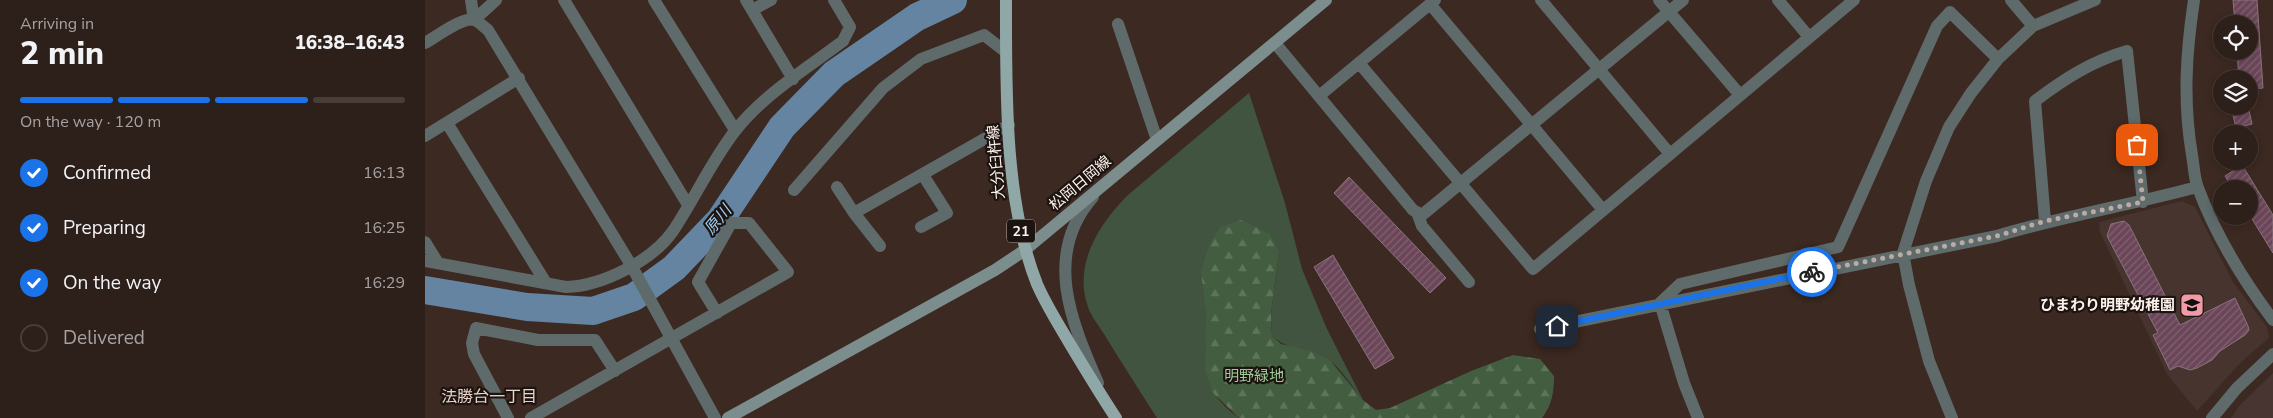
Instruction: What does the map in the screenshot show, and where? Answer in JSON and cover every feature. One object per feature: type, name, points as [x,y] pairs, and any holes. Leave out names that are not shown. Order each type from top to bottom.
[{"type":"main road","name":"大分臼杵線","points":[[1007,0],[1006,52],[1009,125],[1015,200],[1025,250],[1038,285],[1053,314],[1112,412]]},
{"type":"main road","name":"松岡日岡線","points":[[728,418],[995,270],[1025,250],[1326,0]]},
{"type":"street","points":[[471,0],[474,20],[488,30],[519,78],[631,265],[715,418]]},
{"type":"street","points":[[425,43],[461,22],[474,20],[496,0]]},
{"type":"street","points":[[563,0],[688,206]]},
{"type":"street","points":[[655,0],[735,130]]},
{"type":"street","points":[[771,0],[749,5],[793,79]]},
{"type":"street","points":[[425,261],[565,287],[595,283],[612,277],[631,265],[665,240],[735,130],[765,99],[843,41],[849,27],[834,0]]},
{"type":"street","points":[[1541,0],[1670,154]]},
{"type":"street","points":[[1659,0],[1740,96]]},
{"type":"street","points":[[1418,215],[1425,213],[1461,184],[1683,0]]},
{"type":"street","points":[[1778,0],[1809,37]]},
{"type":"street","points":[[1359,63],[1533,269],[1854,0]]},
{"type":"street","points":[[2011,0],[2033,26]]},
{"type":"street","points":[[1952,418],[1929,361],[1909,285],[1903,253],[1938,149],[1971,92],[1998,59],[2033,26],[2095,0]]},
{"type":"street","points":[[2194,0],[2187,41],[2185,90],[2189,136],[2197,187],[2239,272],[2273,320]]},
{"type":"street","points":[[1319,96],[1432,2],[1531,125],[1603,210]]},
{"type":"street","points":[[1660,304],[1680,284],[1838,247],[1937,26],[1951,12],[1998,59]]},
{"type":"street","points":[[1117,24],[1157,140]]},
{"type":"street","points":[[794,190],[883,88],[921,59],[984,35],[1006,52]]},
{"type":"street","points":[[1275,43],[1418,215],[1422,226],[1469,282]]},
{"type":"street","points":[[2045,221],[2035,101],[2070,75],[2105,57],[2127,51],[2143,202]]},
{"type":"street","points":[[425,136],[519,78]]},
{"type":"street","points":[[447,122],[546,284]]},
{"type":"street","points":[[854,213],[1009,125]]},
{"type":"street","points":[[921,227],[947,213],[923,175]]},
{"type":"street","points":[[1106,182],[1085,206],[1074,228],[1065,274],[1066,294],[1071,312],[1112,412]]},
{"type":"street","points":[[1540,329],[1903,253],[1997,236],[2045,221],[2143,202],[2197,187]]},
{"type":"street","points":[[837,188],[879,246]]},
{"type":"street","points":[[531,418],[717,313],[788,272],[749,223],[731,223],[698,282],[717,313]]},
{"type":"street","points":[[425,242],[438,264]]},
{"type":"street","points":[[1660,304],[1683,383],[1698,418]]},
{"type":"street","points":[[508,418],[474,354],[472,343],[476,328],[538,340],[595,340],[615,370]]},
{"type":"street","points":[[2212,418],[2237,388],[2273,354]]},
{"type":"shaded area","name":"ひまわり明野幼稚園","points":[[2182,201],[2195,207],[2233,282],[2267,327],[2269,338],[2241,362],[2197,411],[2167,374],[2100,232],[2099,222]]},
{"type":"shaded area","points":[[2273,373],[2273,418],[2231,418],[2240,405]]},
{"type":"green space","points":[[1249,93],[1285,203],[1302,269],[1327,329],[1363,400],[1331,361],[1319,355],[1291,347],[1272,336],[1271,314],[1279,252],[1201,273],[1206,310],[1206,359],[1210,383],[1216,395],[1225,406],[1239,418],[1157,418],[1089,310],[1084,291],[1086,260],[1099,232],[1117,206]]},
{"type":"green space","name":"明野緑地","points":[[1241,220],[1270,234],[1279,252],[1271,314],[1272,336],[1281,344],[1311,351],[1329,359],[1363,400],[1376,410],[1390,408],[1471,371],[1513,355],[1540,359],[1554,376],[1552,398],[1542,418],[1239,418],[1212,392],[1205,369],[1206,314],[1201,273],[1209,245],[1220,227]]},
{"type":"building","points":[[2233,0],[2257,0],[2263,88],[2258,88],[2258,70],[2238,70],[2238,60],[2258,60],[2258,15],[2234,15]]},
{"type":"building","points":[[2233,115],[2250,115],[2252,124],[2235,125]]},
{"type":"building","points":[[2234,170],[2245,170],[2251,180],[2227,180],[2225,176]]},
{"type":"building","points":[[1349,177],[1446,278],[1430,293],[1334,193]]},
{"type":"building","points":[[2258,191],[2273,215],[2273,253],[2256,225],[2258,225]]},
{"type":"building","points":[[2124,221],[2129,225],[2180,325],[2235,298],[2248,326],[2249,330],[2245,335],[2220,351],[2212,360],[2197,368],[2190,370],[2178,366],[2170,370],[2153,335],[2158,333],[2107,236],[2111,224]]},
{"type":"building","points":[[1333,255],[1394,358],[1375,369],[1314,267]]},
{"type":"waterway","name":"原川","points":[[425,290],[527,307],[593,311],[634,297],[674,268],[720,220],[782,127],[834,74],[917,17],[953,0]]},
{"type":"way so far","points":[[1812,272],[1997,236],[2045,221],[2143,202],[2137,145]]},
{"type":"place","name":"ひまわり明野幼稚園","points":[[2192,305]]},
{"type":"district","name":"法勝台一丁目","points":[[489,397]]},
{"type":"route","points":[[1557,326],[1812,272]]}]
